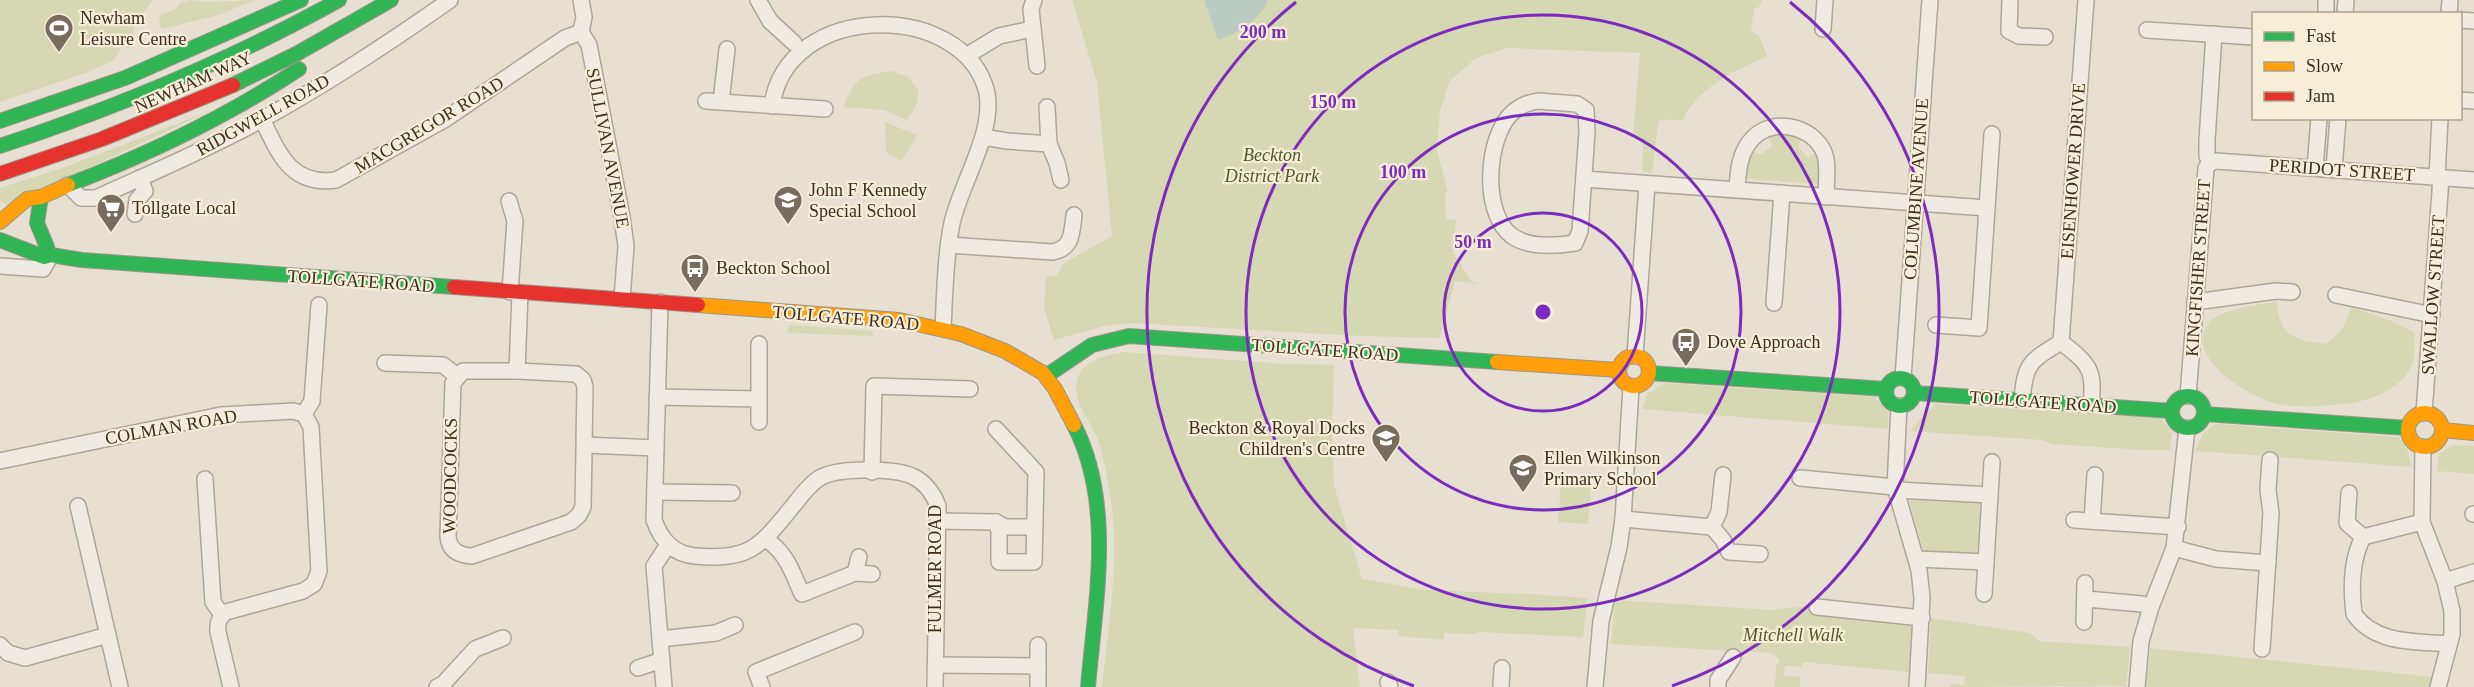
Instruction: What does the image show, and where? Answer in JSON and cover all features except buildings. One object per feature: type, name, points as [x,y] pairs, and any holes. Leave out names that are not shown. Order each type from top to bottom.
[{"type":"main road","points":[[0,121],[125,78],[301,0]]},
{"type":"main road","name":"NEWHAM WAY","points":[[0,146],[122,104],[186,77],[249,48],[339,0]]},
{"type":"main road","name":"NEWHAM WAY","points":[[0,174],[66,153],[198,101],[322,40],[391,0]]},
{"type":"main road","points":[[0,222],[27,199],[41,197],[110,169],[190,133],[253,101],[396,0]]},
{"type":"main road","points":[[41,197],[35,223],[39,236],[49,251]]},
{"type":"main road","name":"TOLLGATE ROAD","points":[[0,228],[69,259],[899,320],[943,327],[982,339],[1046,376],[1058,371],[1071,357],[1086,347],[1113,338],[1129,336],[1618,370]]},
{"type":"main road","name":"TOLLGATE ROAD","points":[[0,240],[44,257],[49,251]]},
{"type":"main road","points":[[1635,356],[1648,365],[1649,373],[1646,381],[1639,386],[1631,387],[1619,378],[1618,370],[1627,357],[1635,356]]},
{"type":"main road","points":[[1649,373],[1886,389]]},
{"type":"main road","points":[[1046,376],[1074,421],[1087,451],[1095,485],[1098,517],[1098,569],[1088,687]]},
{"type":"main road","points":[[1895,378],[1903,378],[1909,381],[1915,393],[1906,405],[1899,406],[1892,404],[1887,397],[1886,389],[1895,378]]},
{"type":"main road","name":"TOLLGATE ROAD","points":[[1915,393],[2172,411]]},
{"type":"main road","points":[[2188,396],[2196,399],[2202,405],[2204,414],[2195,426],[2187,428],[2179,426],[2173,419],[2172,411],[2174,403],[2188,396]]},
{"type":"main road","points":[[2424,413],[2437,418],[2442,430],[2436,443],[2423,447],[2415,444],[2409,437],[2408,428],[2411,420],[2424,413]]},
{"type":"main road","points":[[2204,414],[2408,428]]},
{"type":"main road","points":[[2442,430],[2474,433]]},
{"type":"street","name":"RIDGWELL ROAD","points":[[68,185],[76,195],[96,198],[262,119],[377,51],[450,0]]},
{"type":"street","name":"SULLIVAN AVENUE","points":[[581,0],[584,17],[581,32],[589,45],[626,246],[622,299]]},
{"type":"street","points":[[758,0],[770,21],[794,43]]},
{"type":"street","points":[[1034,0],[1031,9],[1032,29],[1038,66]]},
{"type":"street","points":[[1823,29],[1825,0]]},
{"type":"street","name":"COLUMBINE AVENUE","points":[[1903,378],[1930,0]]},
{"type":"street","points":[[2010,0],[2009,30],[2019,36],[2045,37]]},
{"type":"street","name":"EISENHOWER DRIVE","points":[[2061,342],[2086,0]]},
{"type":"street","points":[[943,327],[950,245],[956,207],[983,137],[987,95],[982,75],[971,53],[955,30],[947,25]]},
{"type":"street","points":[[772,106],[780,70],[794,43],[806,29]]},
{"type":"street","points":[[971,53],[999,36],[1032,29]]},
{"type":"street","points":[[2147,30],[2252,37]]},
{"type":"street","name":"MACGREGOR ROAD","points":[[262,119],[284,160],[293,171],[309,180],[322,182],[336,180],[444,120],[566,38],[581,32]]},
{"type":"street","name":"KINGFISHER STREET","points":[[2188,396],[2206,168],[2210,163],[2207,156],[2207,140],[2214,34]]},
{"type":"street","points":[[727,49],[713,102],[825,109]]},
{"type":"street","points":[[1538,101],[1577,104],[1586,110],[1584,179],[1580,231],[1575,243],[1560,245],[1526,243],[1512,236],[1502,226],[1492,200],[1493,152],[1499,132],[1511,114],[1523,104],[1538,101]]},
{"type":"street","points":[[1047,107],[1049,144],[1061,180]]},
{"type":"street","points":[[2315,168],[2319,120]]},
{"type":"street","points":[[2334,169],[2338,120]]},
{"type":"street","name":"SWALLOW STREET","points":[[2424,413],[2432,315],[2440,120]]},
{"type":"street","points":[[1737,190],[1739,167],[1752,138],[1766,128],[1786,125],[1806,132],[1820,145],[1826,159],[1826,196]]},
{"type":"street","points":[[1936,325],[1978,328],[1992,134]]},
{"type":"street","points":[[983,137],[1049,144]]},
{"type":"street","name":"PERIDOT STREET","points":[[2210,163],[2216,161],[2474,180]]},
{"type":"street","points":[[135,214],[137,200],[145,191],[140,178]]},
{"type":"street","points":[[1584,179],[1987,208]]},
{"type":"street","points":[[1635,356],[1647,184]]},
{"type":"street","points":[[1774,303],[1782,194]]},
{"type":"street","points":[[509,201],[515,221],[517,371]]},
{"type":"street","points":[[950,245],[1061,251],[1068,245],[1071,238],[1074,216]]},
{"type":"street","points":[[0,266],[43,268],[49,251]]},
{"type":"street","points":[[2195,302],[2276,291],[2292,292]]},
{"type":"street","points":[[2336,295],[2432,315]]},
{"type":"street","points":[[660,302],[654,520],[659,534],[668,545],[654,566],[664,687]]},
{"type":"street","points":[[231,687],[218,632],[222,615],[303,591],[314,584],[319,571],[311,427],[304,414],[312,401],[319,305]]},
{"type":"street","points":[[2022,400],[2025,372],[2034,358],[2061,342],[2087,364],[2092,376],[2091,405]]},
{"type":"street","points":[[759,344],[759,422]]},
{"type":"street","points":[[385,363],[443,365],[457,376]]},
{"type":"street","name":"WOODCOCKS","points":[[472,370],[566,372],[576,374],[583,380],[585,387],[583,507],[579,515],[571,522],[472,556],[458,553],[449,544],[453,383],[457,376],[463,371],[472,370]]},
{"type":"street","points":[[872,472],[874,386],[970,388]]},
{"type":"street","points":[[1595,687],[1605,600],[1619,547],[1623,519],[1631,387]]},
{"type":"street","points":[[657,397],[759,399]]},
{"type":"street","points":[[1899,406],[1896,488],[1917,559],[1923,598],[1917,687]]},
{"type":"street","name":"COLMAN ROAD","points":[[0,461],[221,415],[293,411],[304,414]]},
{"type":"street","points":[[2137,687],[2141,641],[2151,607],[2174,548],[2187,428]]},
{"type":"street","points":[[996,429],[1036,472],[1034,562],[999,562],[999,531],[996,522]]},
{"type":"street","points":[[585,445],[656,448]]},
{"type":"street","points":[[2423,447],[2422,522],[2445,581],[2453,624],[2438,687]]},
{"type":"street","points":[[2262,649],[2271,513],[2268,490],[2270,460]]},
{"type":"street","points":[[1984,594],[1992,462]]},
{"type":"street","name":"FULMER ROAD","points":[[668,545],[684,555],[732,557],[746,553],[766,539],[819,478],[842,471],[899,472],[912,476],[933,494],[938,506],[935,687]]},
{"type":"street","points":[[1712,527],[1719,512],[1723,475]]},
{"type":"street","points":[[2092,521],[2095,475]]},
{"type":"street","points":[[1800,478],[1990,495]]},
{"type":"street","points":[[205,479],[213,602],[222,615]]},
{"type":"street","points":[[655,492],[732,493]]},
{"type":"street","points":[[2349,493],[2347,523],[2363,537]]},
{"type":"street","points":[[78,506],[120,687]]},
{"type":"street","points":[[1623,519],[1712,527],[1723,540],[1728,552],[1760,554]]},
{"type":"street","points":[[2074,520],[2178,527]]},
{"type":"street","points":[[938,521],[996,522],[1005,527],[1035,528]]},
{"type":"street","points":[[2363,537],[2422,522]]},
{"type":"street","points":[[2363,537],[2358,548],[2353,573],[2352,600],[2354,614],[2359,621],[2369,630],[2395,639],[2450,644]]},
{"type":"street","points":[[766,539],[781,549],[802,594],[855,573],[872,574]]},
{"type":"street","points":[[2174,548],[2216,559],[2268,563]]},
{"type":"street","points":[[855,573],[859,557]]},
{"type":"street","points":[[1917,559],[1986,562]]},
{"type":"street","points":[[2445,581],[2474,572]]},
{"type":"street","points":[[2084,622],[2085,583]]},
{"type":"street","points":[[2086,599],[2142,604],[2151,607]]},
{"type":"street","points":[[1817,607],[1922,618]]},
{"type":"street","points":[[660,639],[716,633],[735,626]]},
{"type":"street","points":[[762,687],[756,672],[855,632]]},
{"type":"street","points":[[0,645],[8,653],[25,658],[108,635]]},
{"type":"street","points":[[437,687],[443,684],[474,649],[503,638]]},
{"type":"street","points":[[1038,645],[1038,687]]},
{"type":"street","points":[[1718,687],[1718,680],[1733,657]]},
{"type":"street","points":[[638,668],[662,660]]},
{"type":"street","points":[[935,665],[1038,666]]},
{"type":"street","points":[[1501,687],[1502,668]]},
{"type":"green space","name":"Newham Leisure Centre","points":[[0,0],[153,0],[135,24],[129,48],[122,47],[114,60],[86,73],[0,102]]},
{"type":"green space","points":[[189,0],[211,2],[255,0],[219,15],[162,29],[159,22],[161,15]]},
{"type":"green space","name":"Beckton District Park","points":[[1072,0],[1762,0],[1759,7],[1754,9],[1751,31],[1760,37],[1767,56],[1730,74],[1707,89],[1689,109],[1682,121],[1662,119],[1658,123],[1652,173],[1642,171],[1643,140],[1633,135],[1640,53],[1507,48],[1476,58],[1450,81],[1440,111],[1437,150],[1448,192],[1445,193],[1446,220],[1456,219],[1453,253],[1471,281],[1479,284],[1455,281],[1440,338],[1359,336],[1131,323],[1104,326],[1054,340],[1044,308],[1046,276],[1057,276],[1063,264],[1112,236],[1097,82]]},
{"type":"green space","points":[[892,71],[908,77],[919,91],[916,106],[907,120],[884,110],[844,107],[851,89],[860,79]]},
{"type":"green space","points":[[212,110],[8,206],[0,201],[0,188],[71,165]]},
{"type":"green space","points":[[885,122],[917,135],[902,161],[886,152]]},
{"type":"green space","points":[[1785,132],[1802,138],[1798,146],[1808,157],[1816,153],[1820,173],[1819,184],[1746,179],[1746,167],[1751,150],[1761,155],[1772,145],[1768,136]]},
{"type":"green space","points":[[2277,302],[2278,313],[2285,329],[2305,341],[2325,344],[2335,337],[2345,324],[2351,307],[2389,320],[2415,333],[2412,365],[2407,374],[2392,388],[2363,401],[2326,406],[2298,406],[2260,398],[2221,372],[2204,349],[2203,336],[2208,324],[2221,315],[2240,308]]},
{"type":"green space","points":[[789,325],[873,331],[873,336],[787,333]]},
{"type":"green space","points":[[1125,352],[1287,364],[1334,365],[1332,435],[1334,485],[1362,579],[1426,590],[1587,598],[1583,637],[1478,632],[1477,634],[1444,633],[1444,640],[1398,636],[1398,630],[1353,628],[1360,687],[1102,687],[1114,566],[1113,518],[1104,460],[1095,434],[1080,406],[1076,385],[1078,376],[1087,364],[1101,357]]},
{"type":"green space","points":[[1664,383],[1875,397],[1888,412],[1888,429],[1642,409],[1647,394]]},
{"type":"green space","points":[[1935,404],[2160,418],[2172,432],[2170,450],[2052,444],[2042,440],[1909,431]]},
{"type":"green space","points":[[2215,424],[2399,437],[2407,449],[2412,467],[2195,451],[2203,433]]},
{"type":"green space","points":[[2453,445],[2474,446],[2474,474],[2437,471],[2439,454]]},
{"type":"green space","points":[[1561,482],[1591,484],[1588,524],[1558,522]]},
{"type":"green space","points":[[1908,497],[1978,501],[1982,513],[1982,530],[1978,547],[1974,553],[1970,556],[1924,553]]},
{"type":"green space","name":"Mitchell Walk","points":[[1615,600],[1772,610],[1806,607],[1912,624],[1909,672],[1803,662],[1802,667],[1785,666],[1784,676],[1801,677],[1800,687],[1775,687],[1776,666],[1780,660],[1771,653],[1611,644]]},
{"type":"green space","points":[[1931,618],[2030,633],[2039,641],[2130,647],[2126,686],[1950,687],[1950,684],[1964,685],[1965,676],[1928,673]]},
{"type":"green space","points":[[2150,648],[2434,677],[2431,687],[2146,687]]},
{"type":"shaded area","points":[[1204,0],[1268,0],[1265,7],[1248,25],[1218,40]]},
{"type":"traffic: fast","points":[[0,121],[125,78],[301,0]]},
{"type":"traffic: fast","points":[[0,146],[88,115],[173,81],[257,43],[339,0]]},
{"type":"traffic: fast","points":[[233,85],[298,53],[391,0]]},
{"type":"traffic: fast","points":[[68,185],[128,161],[215,119],[299,69]]},
{"type":"traffic: fast","points":[[41,197],[37,223],[47,247]]},
{"type":"traffic: fast","points":[[0,240],[44,257],[51,255],[82,260],[454,287]]},
{"type":"traffic: fast","points":[[1046,376],[1092,345],[1129,336],[1497,362]]},
{"type":"traffic: fast","points":[[1649,373],[1886,389]]},
{"type":"traffic: fast","points":[[1900,378],[1910,382],[1914,392],[1910,402],[1900,406],[1890,402],[1886,392],[1890,382],[1900,378]]},
{"type":"traffic: fast","points":[[1915,393],[2172,411]]},
{"type":"traffic: fast","points":[[2188,396],[2199,401],[2204,412],[2199,423],[2188,428],[2177,423],[2172,412],[2177,401],[2188,396]]},
{"type":"traffic: fast","points":[[2204,414],[2408,428]]},
{"type":"traffic: fast","points":[[1074,425],[1087,455],[1098,520],[1097,588],[1088,687]]},
{"type":"traffic: slow","points":[[0,222],[27,199],[41,197],[68,185]]},
{"type":"traffic: slow","points":[[698,305],[899,320],[961,334],[1005,351],[1043,373],[1055,389],[1074,425]]},
{"type":"traffic: slow","points":[[1634,356],[1645,360],[1649,371],[1645,382],[1634,386],[1623,382],[1619,371],[1623,360],[1634,356]]},
{"type":"traffic: slow","points":[[1497,362],[1618,370]]},
{"type":"traffic: slow","points":[[2425,413],[2437,418],[2442,430],[2437,442],[2425,447],[2413,442],[2408,430],[2413,418],[2425,413]]},
{"type":"traffic: slow","points":[[2442,430],[2474,433]]},
{"type":"traffic: jam","points":[[0,174],[102,139],[233,85]]},
{"type":"traffic: jam","points":[[454,287],[698,305]]},
{"type":"place","name":"Newham Leisure Centre","points":[[59,54]]},
{"type":"place","name":"John F Kennedy Special School","points":[[788,226]]},
{"type":"place","name":"Tollgate Local","points":[[111,234]]},
{"type":"place","name":"Beckton School","points":[[695,294]]},
{"type":"place","name":"Dove Approach","points":[[1686,368]]},
{"type":"place","name":"Beckton & Royal Docks Children's Centre","points":[[1386,464]]},
{"type":"place","name":"Ellen Wilkinson Primary School","points":[[1523,494]]}]
